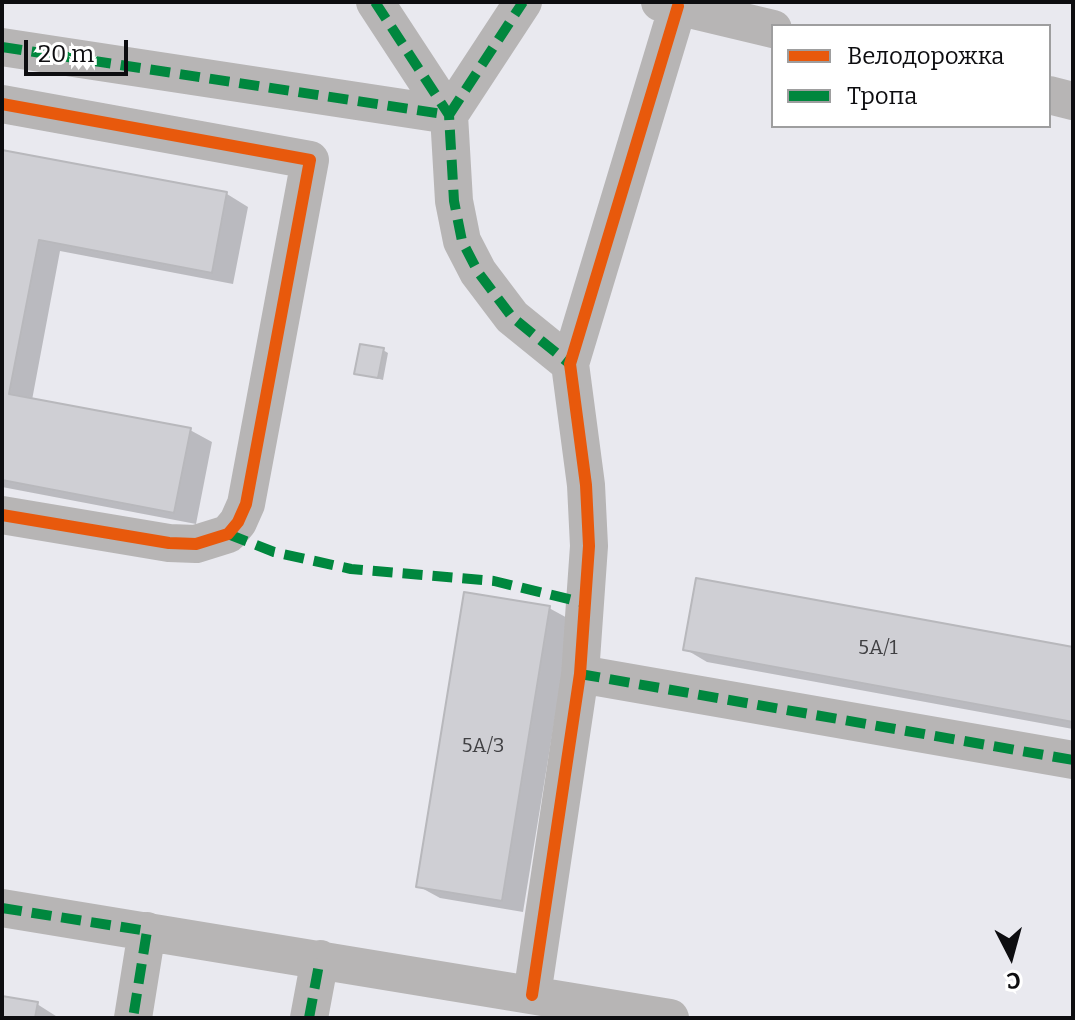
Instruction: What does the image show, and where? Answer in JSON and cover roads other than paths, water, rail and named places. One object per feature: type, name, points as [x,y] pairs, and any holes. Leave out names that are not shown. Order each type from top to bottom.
[{"type":"street","points":[[375,2],[449,115],[454,201],[462,241],[478,272],[512,317],[570,364]]},
{"type":"street","points":[[449,115],[523,2]]},
{"type":"street","points":[[532,995],[580,674],[589,546],[586,485],[570,364],[669,4],[771,29]]},
{"type":"street","points":[[2,47],[449,115]]},
{"type":"street","points":[[1051,96],[1073,101]]},
{"type":"street","points":[[2,104],[310,160],[246,504],[238,522],[228,534],[196,544],[169,543],[2,515]]},
{"type":"street","points":[[580,674],[1073,760]]},
{"type":"street","points":[[2,908],[670,1018]]},
{"type":"street","points":[[133,1018],[147,931]]},
{"type":"street","points":[[309,1018],[320,959]]}]
